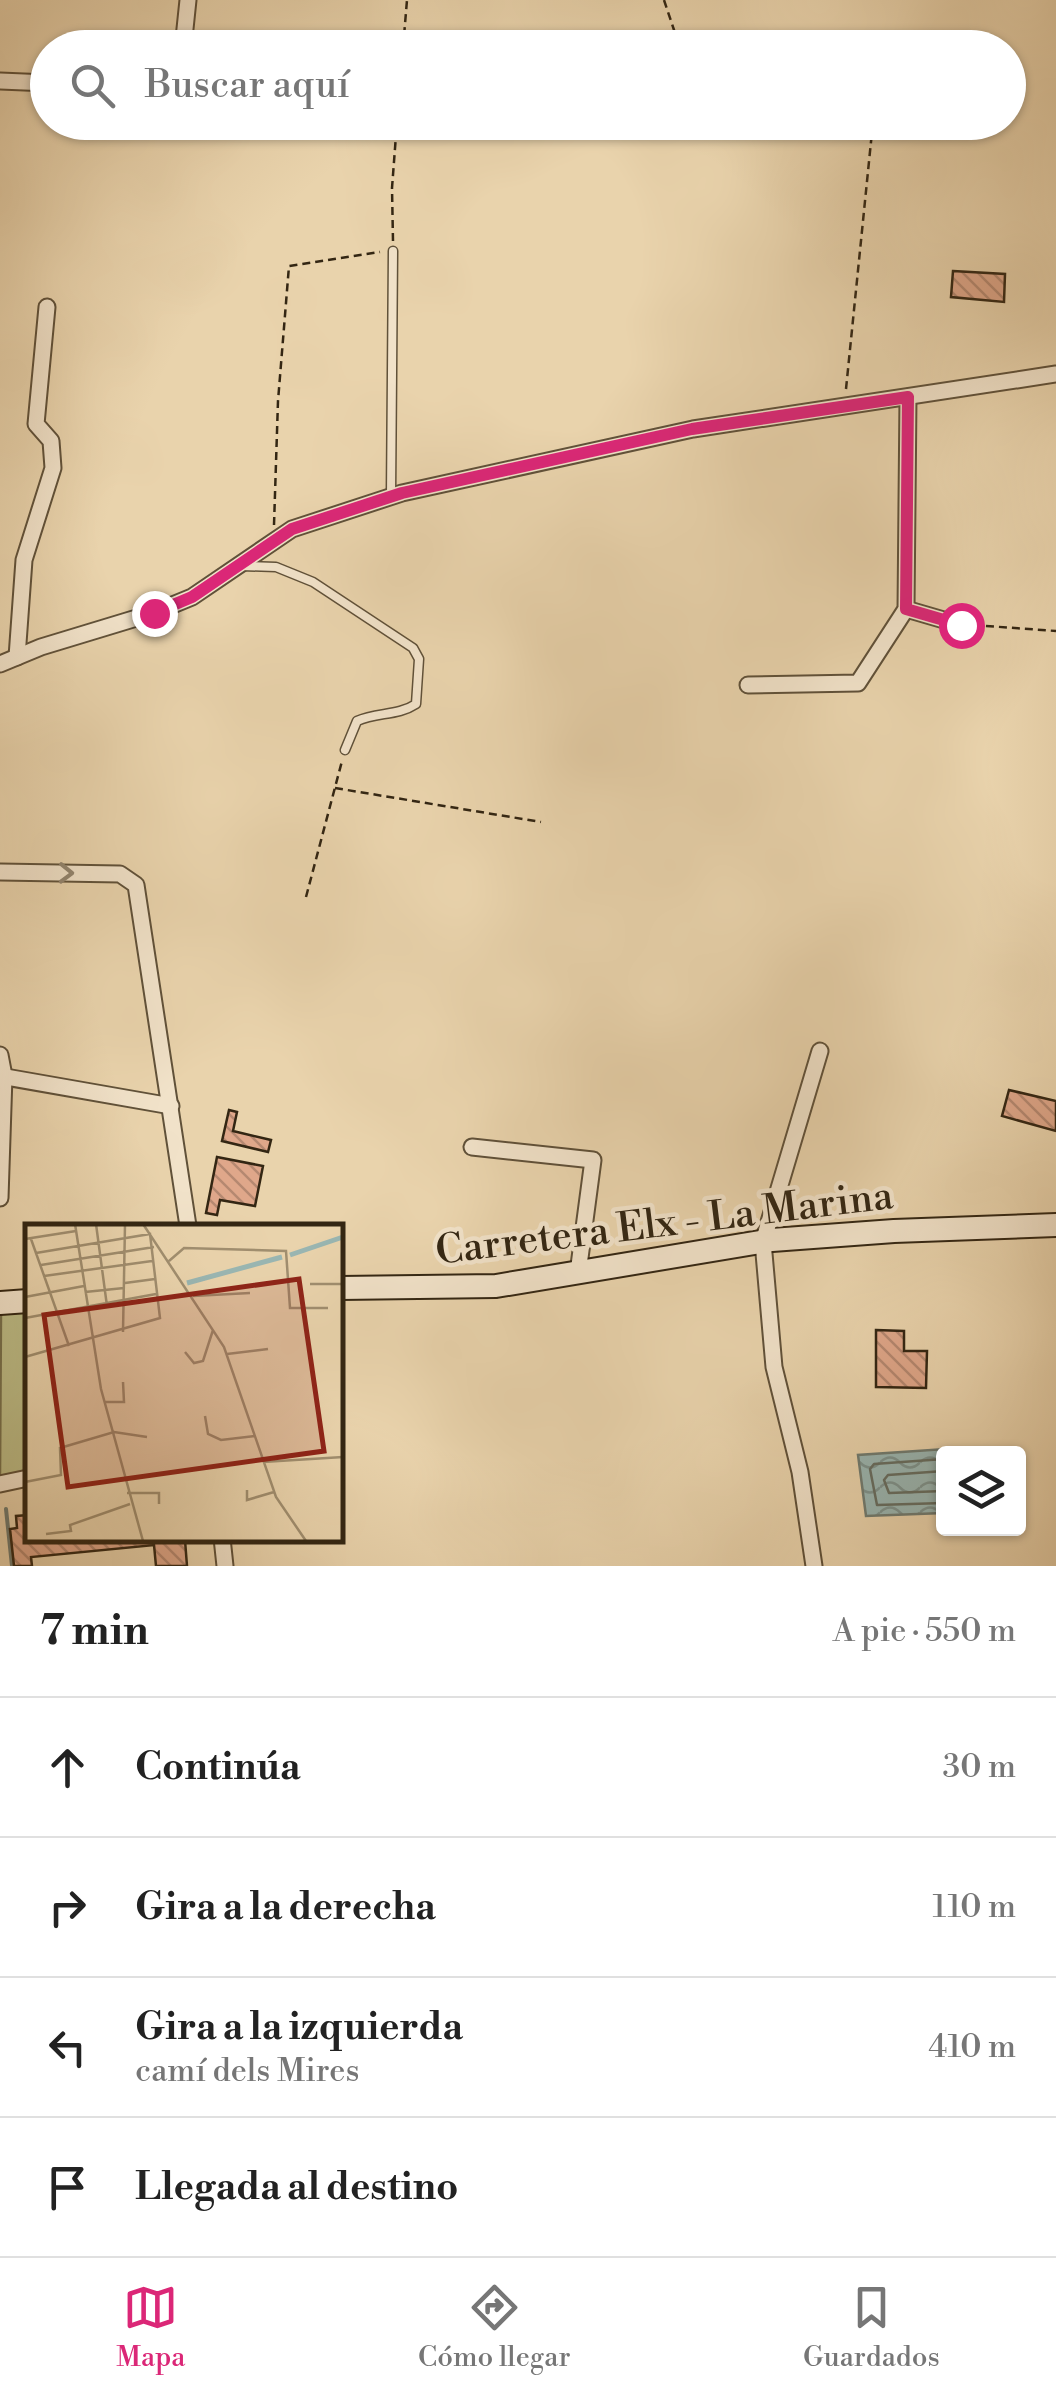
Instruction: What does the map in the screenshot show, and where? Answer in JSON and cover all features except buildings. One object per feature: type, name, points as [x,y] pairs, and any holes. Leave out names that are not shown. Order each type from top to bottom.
[{"type":"main road","name":"Carretera Elx - La Marina","points":[[342,1288],[496,1286],[762,1242],[894,1231],[1056,1225]]},
{"type":"main road","points":[[0,1303],[25,1301]]},
{"type":"street","points":[[185,30],[188,0]]},
{"type":"street","points":[[0,81],[30,82]]},
{"type":"street","points":[[16,657],[24,560],[52,468],[50,441],[36,424],[47,307]]},
{"type":"street","points":[[0,664],[192,597],[292,529],[392,496],[692,429],[1056,374]]},
{"type":"street","points":[[748,684],[858,682],[906,609],[908,397]]},
{"type":"street","points":[[906,609],[961,625]]},
{"type":"street","points":[[0,872],[120,874],[132,879],[138,890],[188,1224]]},
{"type":"street","points":[[814,1566],[800,1472],[774,1367],[762,1242],[820,1051]]},
{"type":"street","points":[[0,1055],[0,1198]]},
{"type":"street","points":[[2,1076],[171,1106]]},
{"type":"street","points":[[472,1147],[593,1160],[578,1273]]},
{"type":"street","points":[[0,1484],[25,1479]]},
{"type":"street","points":[[222,1541],[225,1566]]},
{"type":"lane","points":[[392,496],[393,250]]},
{"type":"lane","points":[[236,566],[276,567],[312,582],[414,648],[419,659],[416,704],[403,712],[378,712],[357,720],[345,750]]},
{"type":"path","points":[[404,30],[406,0]]},
{"type":"path","points":[[664,0],[674,30]]},
{"type":"path","points":[[274,541],[278,401],[289,266],[393,250],[396,140]]},
{"type":"path","points":[[844,406],[870,140]]},
{"type":"path","points":[[961,625],[1056,631]]},
{"type":"path","points":[[306,896],[345,750]]},
{"type":"path","points":[[335,788],[541,822]]},
{"type":"green space","points":[[25,1310],[25,1471],[0,1476],[1,1312]]},
{"type":"water","points":[[936,1450],[936,1513],[866,1516],[858,1455]]},
{"type":"waterway","points":[[6,1509],[12,1566]]},
{"type":"route","points":[[154,613],[192,597],[292,529],[348,508],[461,478],[692,429],[908,397],[906,609],[961,625]]}]
